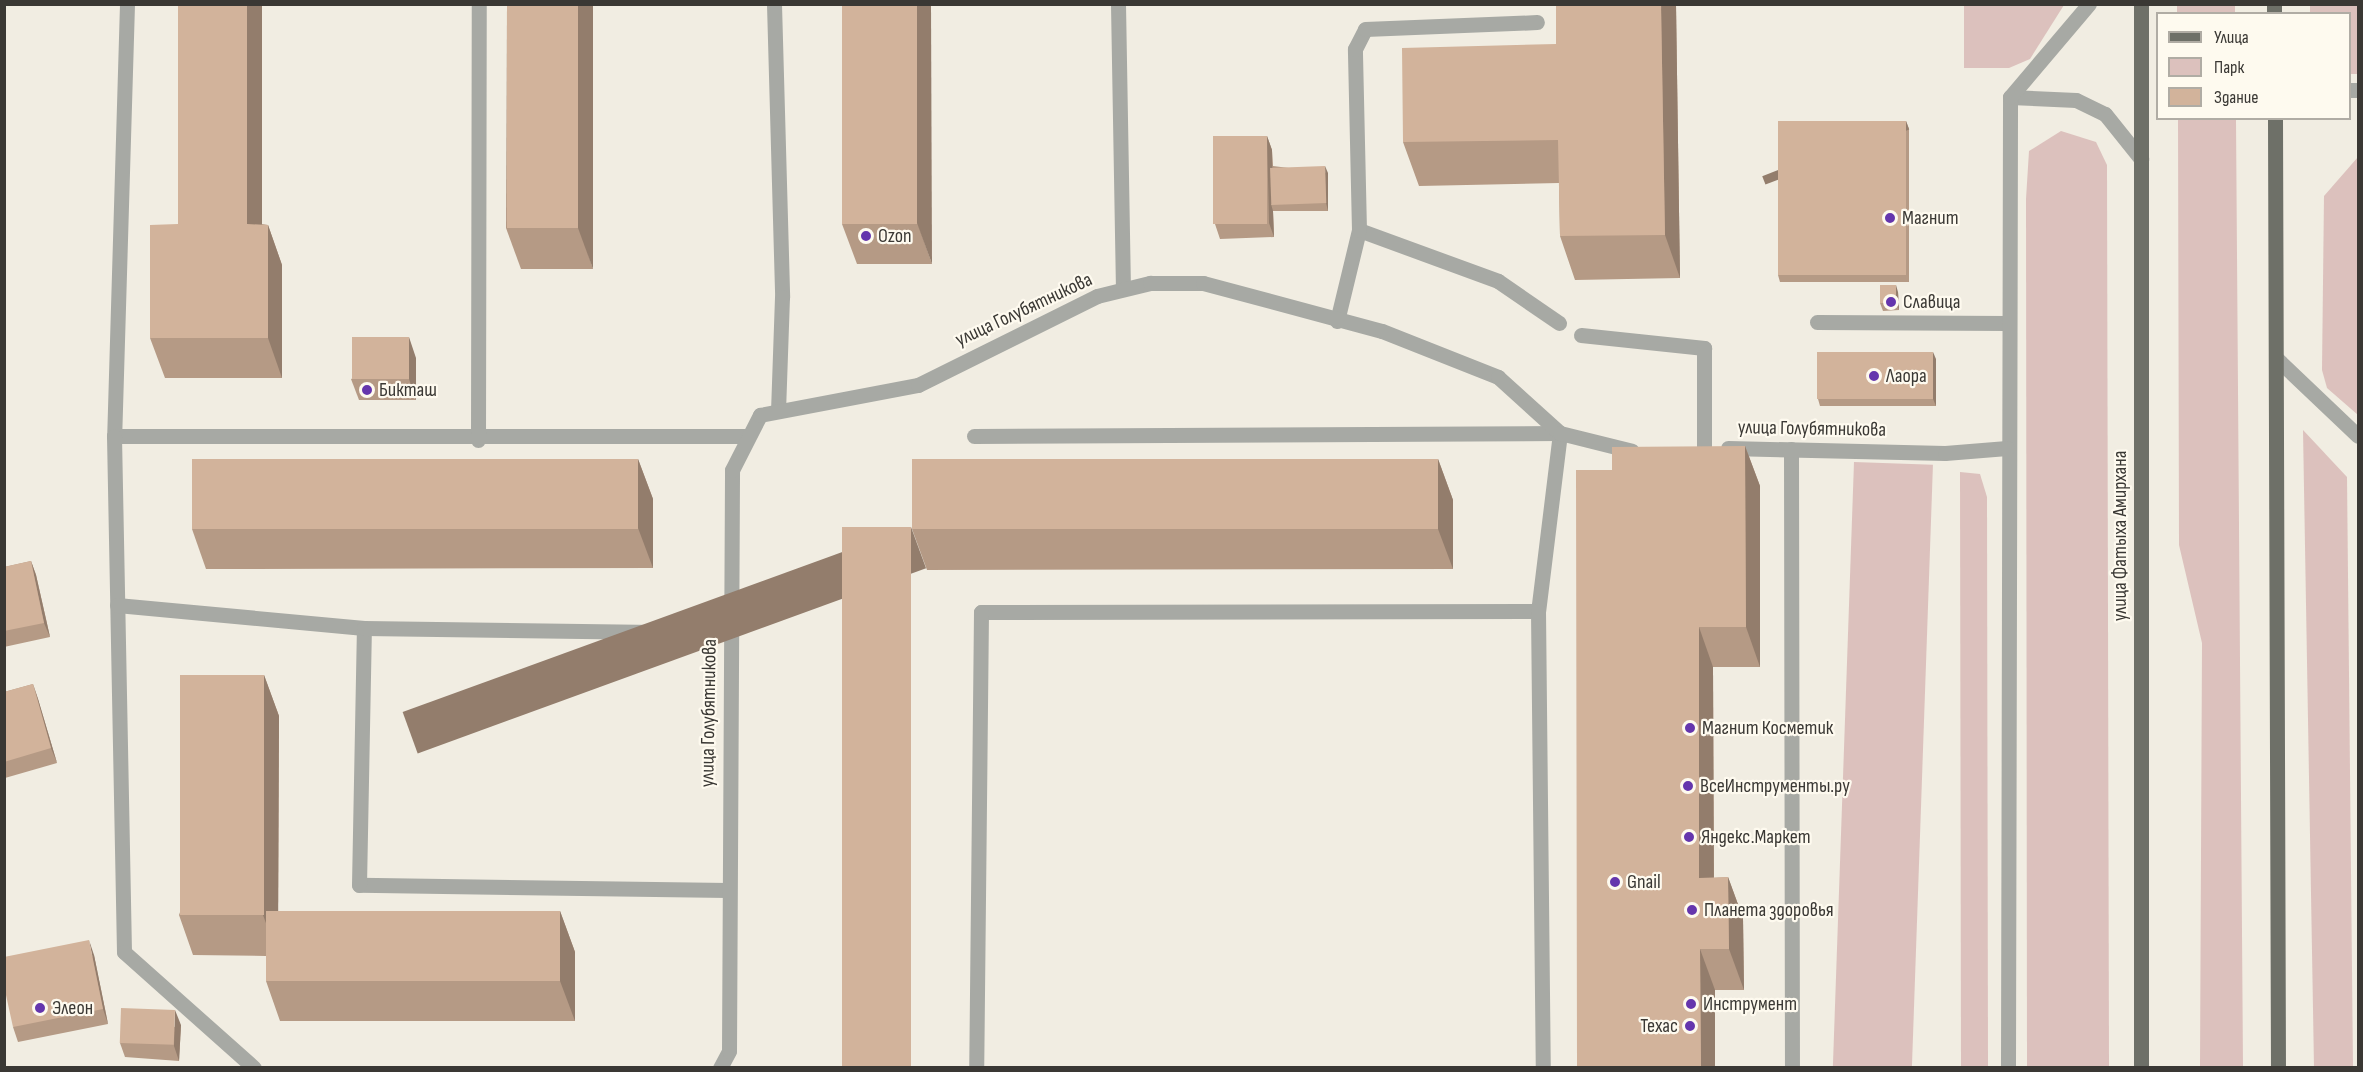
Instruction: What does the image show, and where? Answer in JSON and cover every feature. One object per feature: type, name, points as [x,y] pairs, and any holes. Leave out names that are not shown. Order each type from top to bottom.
[{"type":"main road","name":"улица Фатыха Амирхана","points":[[2140,4],[2141,1068]]},
{"type":"main road","points":[[2275,120],[2278,1068]]},
{"type":"street","points":[[128,4],[114,436],[124,952],[254,1068]]},
{"type":"street","points":[[478,440],[479,4]]},
{"type":"street","points":[[774,4],[782,297],[778,410]]},
{"type":"street","points":[[1118,4],[1123,289]]},
{"type":"street","points":[[2008,1068],[2007,322],[2010,97],[2089,4]]},
{"type":"street","points":[[1336,321],[1359,230],[1354,49],[1365,29],[1537,22]]},
{"type":"street","points":[[2010,97],[2076,100],[2095,109],[2141,159]]},
{"type":"street","points":[[1359,230],[1498,281],[1559,323]]},
{"type":"street","name":"улица Голубятникова","points":[[720,1068],[729,1051],[728,890],[732,470],[745,436],[760,415],[918,385],[1097,296],[1150,283],[1203,283],[1336,321],[1382,331],[1498,377],[1560,433],[1617,452],[1650,450]]},
{"type":"street","points":[[1817,322],[2007,322]]},
{"type":"street","points":[[1581,335],[1704,348],[1704,448]]},
{"type":"street","points":[[2276,358],[2358,436]]},
{"type":"street","points":[[974,436],[1560,433],[1538,611],[1543,1068]]},
{"type":"street","points":[[114,436],[478,440],[745,436]]},
{"type":"street","name":"улица Голубятникова","points":[[1683,449],[1945,453],[2007,448]]},
{"type":"street","points":[[1791,449],[1792,1068]]},
{"type":"street","points":[[117,605],[364,628],[730,633]]},
{"type":"street","points":[[976,1068],[981,612],[1538,611]]},
{"type":"street","points":[[364,628],[359,885],[728,890]]},
{"type":"green space","points":[[1964,4],[2064,5],[2030,59],[2009,68],[1964,68]]},
{"type":"green space","points":[[2177,5],[2235,5],[2235,12],[2177,12]]},
{"type":"green space","points":[[2310,5],[2358,5],[2358,74],[2351,74],[2351,12],[2310,12]]},
{"type":"green space","points":[[2178,120],[2236,120],[2243,1067],[2200,1067],[2202,643],[2179,545]]},
{"type":"green space","points":[[2061,131],[2096,142],[2107,165],[2109,1067],[2027,1067],[2026,199],[2029,151]]},
{"type":"green space","points":[[2358,157],[2358,415],[2327,388],[2322,370],[2324,196]]},
{"type":"green space","points":[[2303,430],[2347,477],[2353,1067],[2314,1067]]},
{"type":"green space","points":[[1854,462],[1933,465],[1912,1068],[1833,1067]]},
{"type":"green space","points":[[1960,472],[1980,474],[1987,497],[1988,1068],[1961,1067]]},
{"type":"building","points":[[178,4],[247,4],[247,224],[268,225],[268,338],[150,338],[150,225],[178,224]]},
{"type":"building","points":[[507,4],[578,4],[578,228],[507,228]]},
{"type":"building","points":[[842,4],[917,4],[917,224],[842,224]]},
{"type":"building","points":[[1556,4],[1661,4],[1665,235],[1560,236],[1558,140],[1403,142],[1402,48],[1556,44]]},
{"type":"building","points":[[1778,121],[1906,121],[1906,275],[1778,275]]},
{"type":"building","points":[[1213,136],[1267,136],[1267,224],[1213,224]]},
{"type":"building","points":[[1325,166],[1326,203],[1271,205],[1270,168]]},
{"type":"building","points":[[1880,285],[1896,285],[1896,303],[1880,303]]},
{"type":"building","points":[[352,337],[409,337],[409,379],[352,379]]},
{"type":"building","points":[[1817,352],[1933,352],[1933,399],[1817,399]]},
{"type":"building","points":[[1745,446],[1746,627],[1699,627],[1699,878],[1728,877],[1729,949],[1700,949],[1701,1068],[1577,1068],[1576,470],[1612,470],[1612,447]]},
{"type":"building","points":[[192,459],[638,459],[638,529],[192,529]]},
{"type":"building","points":[[912,459],[1438,459],[1438,529],[912,529]]},
{"type":"building","points":[[842,527],[911,527],[911,1068],[842,1068]]},
{"type":"building","points":[[31,561],[44,623],[4,631],[4,567]]},
{"type":"building","points":[[180,675],[264,675],[264,915],[180,915]]},
{"type":"building","points":[[33,684],[51,748],[4,762],[4,692]]},
{"type":"building","points":[[266,911],[560,911],[560,981],[266,981]]},
{"type":"building","points":[[89,940],[103,1009],[13,1027],[4,986],[4,957]]},
{"type":"building","points":[[121,1008],[175,1010],[174,1045],[120,1043]]},
{"type":"place","name":"Магнит","points":[[1890,218]]},
{"type":"place","name":"Ozon","points":[[866,236]]},
{"type":"place","name":"Славица","points":[[1891,302]]},
{"type":"place","name":"Лаора","points":[[1874,376]]},
{"type":"place","name":"Бикташ","points":[[367,390]]},
{"type":"place","name":"Магнит Косметик","points":[[1690,728]]},
{"type":"place","name":"ВсеИнструменты.ру","points":[[1688,786]]},
{"type":"place","name":"Яндекс.Маркет","points":[[1689,837]]},
{"type":"place","name":"Gnail","points":[[1615,882]]},
{"type":"place","name":"Планета здоровья","points":[[1692,910]]},
{"type":"place","name":"Инструмент","points":[[1691,1004]]},
{"type":"place","name":"Элеон","points":[[40,1008]]},
{"type":"place","name":"Техас","points":[[1690,1026]]}]
